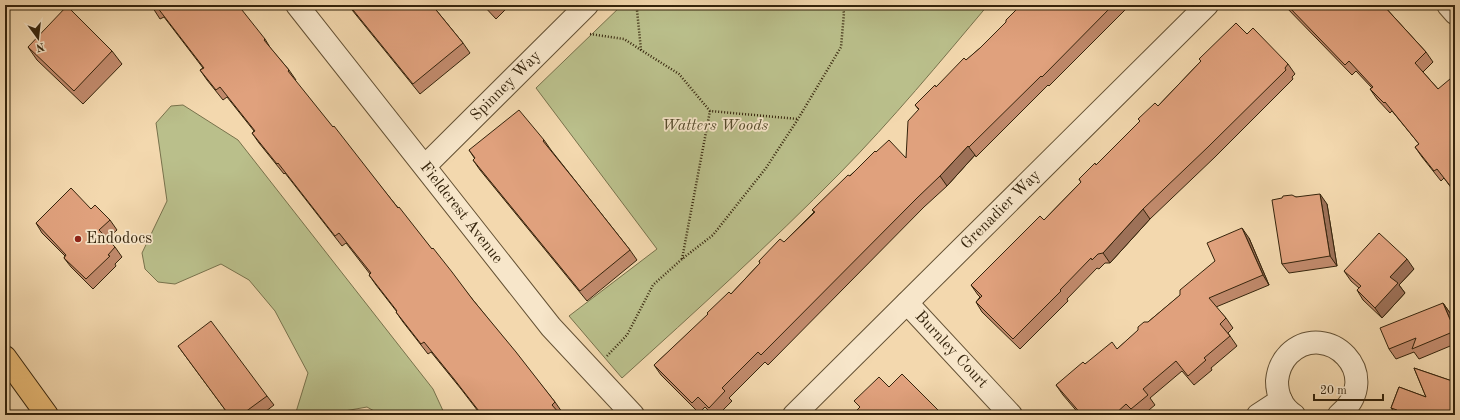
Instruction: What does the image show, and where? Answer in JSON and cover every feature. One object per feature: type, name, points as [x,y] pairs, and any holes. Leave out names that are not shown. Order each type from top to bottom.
[{"type":"main road","points":[[5,357],[47,415]]},
{"type":"street","name":"Fieldcrest Avenue","points":[[297,5],[551,327],[633,415]]},
{"type":"street","name":"Grenadier Way","points":[[794,415],[1208,5]]},
{"type":"street","points":[[1448,5],[1455,13]]},
{"type":"street","name":"Spinney Way","points":[[425,166],[579,12]]},
{"type":"street","name":"Burnley Court","points":[[907,303],[1011,415]]},
{"type":"street","points":[[1258,415],[1288,407],[1277,388],[1278,373],[1284,360],[1294,350],[1308,343],[1322,343],[1339,349],[1348,358],[1355,372],[1357,385],[1354,397],[1347,408],[1339,415]]},
{"type":"path","points":[[640,5],[637,10],[642,50]]},
{"type":"path","points":[[592,371],[627,335],[653,285],[713,234],[766,168],[841,47],[844,13],[842,5]]},
{"type":"path","points":[[579,12],[586,33],[624,39],[642,50],[679,74],[710,111],[798,118]]},
{"type":"path","points":[[682,259],[710,111]]},
{"type":"green space","name":"Watters Woods","points":[[622,5],[988,5],[897,112],[840,173],[760,251],[622,378],[569,316],[657,249],[536,88]]},
{"type":"green space","points":[[183,105],[238,140],[433,389],[445,415],[381,415],[367,407],[322,415],[297,415],[296,412],[308,373],[275,311],[249,280],[221,264],[175,284],[158,282],[145,269],[142,253],[167,201],[156,123],[171,106]]},
{"type":"building","points":[[151,5],[238,5],[289,70],[288,71],[516,352],[555,402],[552,405],[559,413],[556,415],[482,415],[424,342],[421,344],[369,275],[371,273],[339,233],[335,236],[278,163],[277,164],[252,133],[255,131],[220,87],[216,90],[200,70],[204,68],[157,7],[153,9]]},
{"type":"building","points":[[349,5],[432,5],[463,43],[413,84]]},
{"type":"building","points":[[485,5],[494,5],[489,10]]},
{"type":"building","points":[[1021,5],[1113,5],[1042,77],[1041,76],[969,147],[968,146],[940,176],[761,355],[758,352],[722,388],[725,391],[709,408],[698,397],[692,403],[654,365],[729,292],[731,294],[780,239],[784,242],[815,212],[812,210],[875,151],[876,152],[889,140],[906,158],[908,121],[919,109],[915,105],[935,85],[936,87],[964,58],[966,60],[980,48]]},
{"type":"building","points":[[1287,5],[1383,5],[1426,52],[1415,63],[1438,89],[1450,79],[1455,86],[1455,192],[1437,169],[1434,171],[1415,147],[1419,144],[1385,102],[1384,103],[1370,89],[1373,87],[1349,61],[1345,65]]},
{"type":"building","points":[[67,6],[112,51],[74,91],[28,47]]},
{"type":"building","points":[[1236,23],[1247,34],[1253,28],[1288,64],[1285,68],[1286,70],[1143,209],[1103,253],[1098,254],[1092,260],[1091,258],[1060,290],[1061,291],[1013,339],[976,302],[982,296],[971,285],[1040,216],[1044,220],[1081,182],[1079,179],[1095,163],[1096,165],[1140,121],[1138,119],[1155,103],[1158,106],[1201,61],[1199,59]]},
{"type":"building","points":[[519,110],[630,250],[580,291],[473,160],[475,158],[469,150]]},
{"type":"building","name":"Endodocs","points":[[71,188],[91,209],[95,205],[110,220],[99,230],[115,247],[108,255],[110,256],[86,279],[64,258],[66,255],[36,223]]},
{"type":"building","points":[[1320,194],[1330,256],[1282,264],[1272,200],[1282,198],[1283,196],[1292,195],[1296,197]]},
{"type":"building","points":[[1242,228],[1263,275],[1209,298],[1226,318],[1220,324],[1230,336],[1204,358],[1206,360],[1188,376],[1176,361],[1143,389],[1148,395],[1131,409],[1126,404],[1114,415],[1098,415],[1095,411],[1091,415],[1082,415],[1056,385],[1083,362],[1085,364],[1112,342],[1117,349],[1138,330],[1138,327],[1144,322],[1148,322],[1180,295],[1180,290],[1215,261],[1207,243]]},
{"type":"building","points":[[1379,233],[1407,259],[1390,277],[1398,283],[1375,308],[1357,290],[1361,286],[1344,271]]},
{"type":"building","points":[[1443,303],[1455,331],[1412,349],[1416,338],[1389,349],[1380,328]]},
{"type":"building","points":[[211,321],[267,396],[241,415],[229,415],[178,346]]},
{"type":"building","points":[[1414,368],[1455,382],[1454,415],[1434,415],[1433,413],[1432,415],[1394,415],[1397,410],[1391,408],[1399,387],[1426,397]]},
{"type":"building","points":[[902,374],[943,415],[853,414],[860,407],[854,401],[879,377],[889,387]]},
{"type":"place","name":"Endodocs","points":[[78,239]]}]
